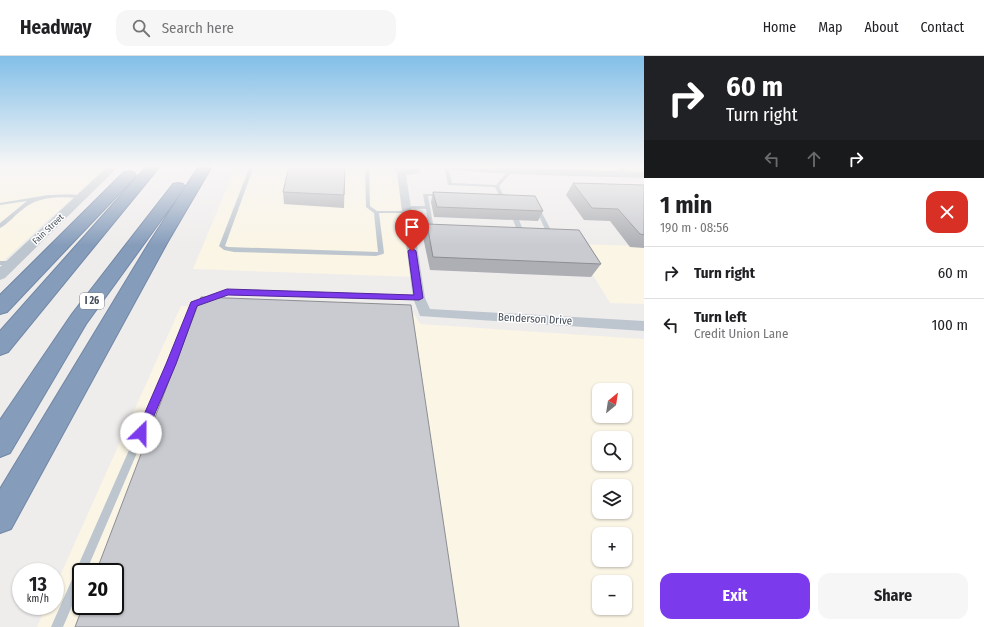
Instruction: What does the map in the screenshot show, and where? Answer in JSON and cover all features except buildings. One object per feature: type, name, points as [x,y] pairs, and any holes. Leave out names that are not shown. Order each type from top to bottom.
[{"type":"highway","points":[[0,307],[111,193]]},
{"type":"highway","points":[[0,346],[131,193]]},
{"type":"highway","name":"I 26","points":[[0,444],[79,319],[174,193]]},
{"type":"highway","points":[[0,518],[158,244],[190,193]]},
{"type":"street","name":"Fain Street","points":[[0,275],[6,263],[86,193]]},
{"type":"street","points":[[402,193],[419,298]]},
{"type":"street","name":"Benderson Drive","points":[[419,298],[425,313],[644,326]]},
{"type":"lane","points":[[242,193],[222,246],[226,249],[381,253],[376,212]]},
{"type":"lane","points":[[368,193],[368,207],[376,212],[428,208]]},
{"type":"lane","points":[[500,193],[508,204]]},
{"type":"lane","points":[[440,231],[432,230],[425,195],[446,196]]},
{"type":"lane","points":[[0,204],[39,198],[63,196],[82,197]]},
{"type":"lane","points":[[489,197],[503,198]]},
{"type":"lane","points":[[0,226],[29,202],[39,198]]},
{"type":"lane","points":[[537,207],[552,236],[545,236]]},
{"type":"lane","points":[[516,220],[522,235]]},
{"type":"lane","points":[[514,234],[530,235]]},
{"type":"lane","points":[[85,563],[171,364],[194,304],[227,292],[419,298]]},
{"type":"lane","points":[[57,627],[72,593]]},
{"type":"shaded area","points":[[0,193],[78,193],[0,264]]},
{"type":"shaded area","points":[[225,193],[400,193],[416,277],[193,269]]},
{"type":"shaded area","points":[[574,244],[644,246],[644,304],[610,303]]},
{"type":"shaded area","points":[[181,306],[411,309],[420,324],[644,339],[644,627],[37,627],[42,615],[64,615],[64,567]]},
{"type":"route","points":[[141,433],[171,364],[194,304],[227,292],[316,296],[419,298],[412,251]]}]
